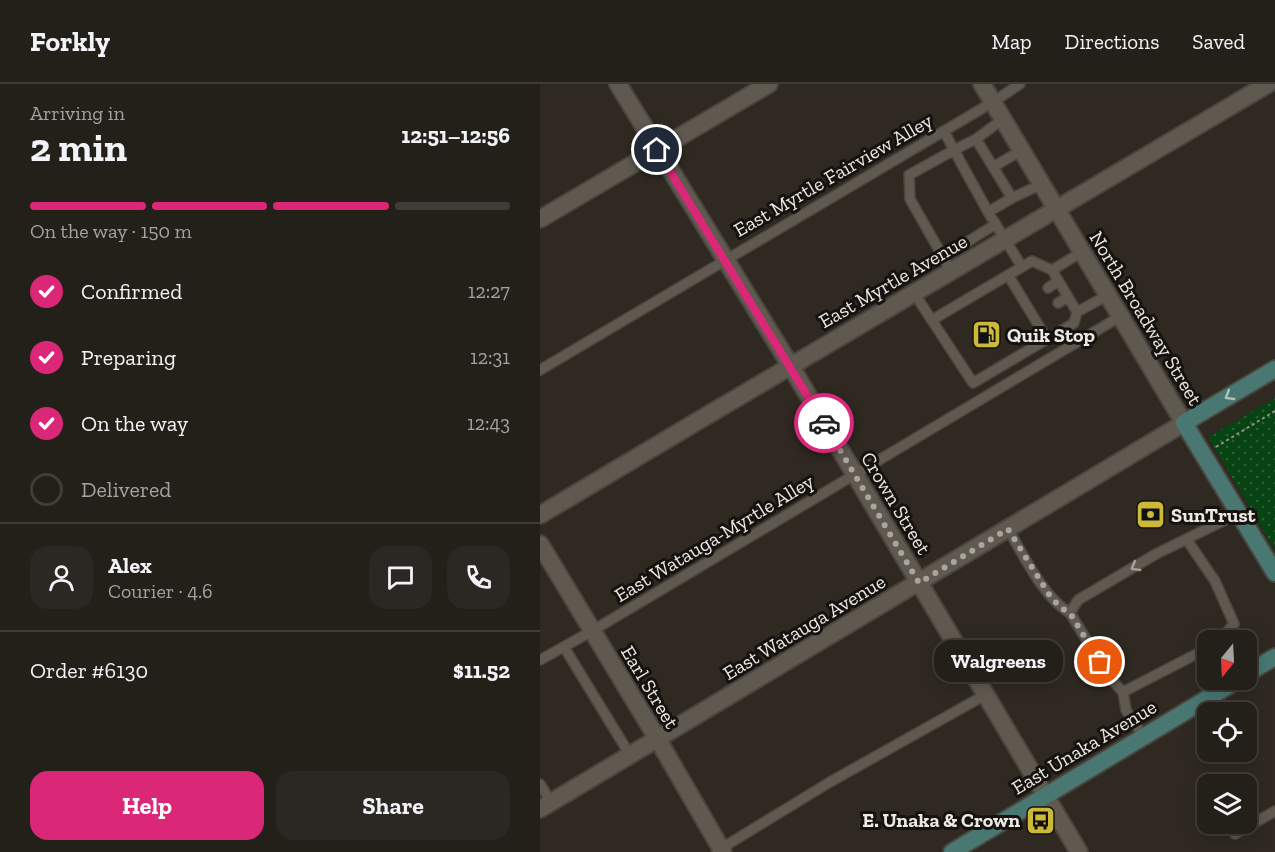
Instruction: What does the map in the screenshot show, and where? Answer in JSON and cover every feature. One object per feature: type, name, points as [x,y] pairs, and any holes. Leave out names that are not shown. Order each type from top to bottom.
[{"type":"main road","name":"East Watauga Avenue","points":[[1184,423],[1275,369]]},
{"type":"main road","name":"North Broadway Street","points":[[1184,423],[1275,573]]},
{"type":"main road","points":[[1257,668],[1275,657]]},
{"type":"main road","name":"East Unaka Avenue","points":[[952,852],[1221,690]]},
{"type":"street","name":"Crown Street","points":[[618,84],[790,365],[1079,852]]},
{"type":"street","points":[[540,219],[769,84]]},
{"type":"street","name":"North Broadway Street","points":[[982,84],[1184,423]]},
{"type":"street","name":"East Myrtle Avenue","points":[[540,515],[914,293],[947,264],[1005,240],[1268,84]]},
{"type":"street","name":"East Watauga Avenue","points":[[546,806],[1184,423]]},
{"type":"street","name":"Earl Street","points":[[540,544],[657,738],[720,851]]},
{"type":"lane","name":"East Myrtle Fairview Alley","points":[[540,370],[1020,84]]},
{"type":"lane","points":[[996,224],[947,264],[910,199],[909,175],[976,139],[1003,119]]},
{"type":"lane","points":[[944,131],[988,212],[1022,267]]},
{"type":"lane","points":[[976,139],[1012,198]]},
{"type":"lane","points":[[993,167],[1022,150]]},
{"type":"lane","points":[[988,212],[1042,184]]},
{"type":"lane","points":[[1052,270],[1082,252]]},
{"type":"lane","points":[[914,293],[932,320],[974,383],[1074,323],[1077,312],[1052,270],[1032,261],[932,320]]},
{"type":"lane","points":[[1008,275],[1047,339]]},
{"type":"lane","points":[[1048,288],[1058,281]]},
{"type":"lane","points":[[1024,302],[1035,296]]},
{"type":"lane","points":[[1077,312],[1108,296]]},
{"type":"lane","points":[[1058,303],[1068,297]]},
{"type":"lane","points":[[1034,316],[1043,311]]},
{"type":"lane","name":"East Watauga-Myrtle Alley","points":[[540,660],[1121,316]]},
{"type":"lane","points":[[1070,613],[1078,600],[1156,554],[1239,513]]},
{"type":"lane","points":[[1008,529],[1050,596],[1061,608],[1070,613],[1110,678],[1123,692],[1126,710],[1143,736]]},
{"type":"lane","points":[[1187,540],[1215,581],[1234,624],[1229,630]]},
{"type":"lane","points":[[564,647],[630,755]]},
{"type":"lane","points":[[1123,692],[1197,654]]},
{"type":"lane","points":[[720,851],[830,782],[985,695]]},
{"type":"lane","points":[[540,784],[546,806]]},
{"type":"lane","points":[[1257,821],[1275,811]]},
{"type":"path","points":[[1203,454],[1275,411]]},
{"type":"green space","points":[[1275,398],[1275,550],[1208,437]]},
{"type":"way so far","points":[[824,423],[919,583],[1008,529],[1050,596],[1061,608],[1070,613],[1100,662]]},
{"type":"place","name":"Quik Stop","points":[[986,335]]},
{"type":"place","name":"SunTrust","points":[[1150,515]]},
{"type":"place","name":"Walgreens","points":[[1100,662]]},
{"type":"place","name":"E. Unaka & Crown","points":[[1041,820]]},
{"type":"route","points":[[657,150],[824,423]]}]
